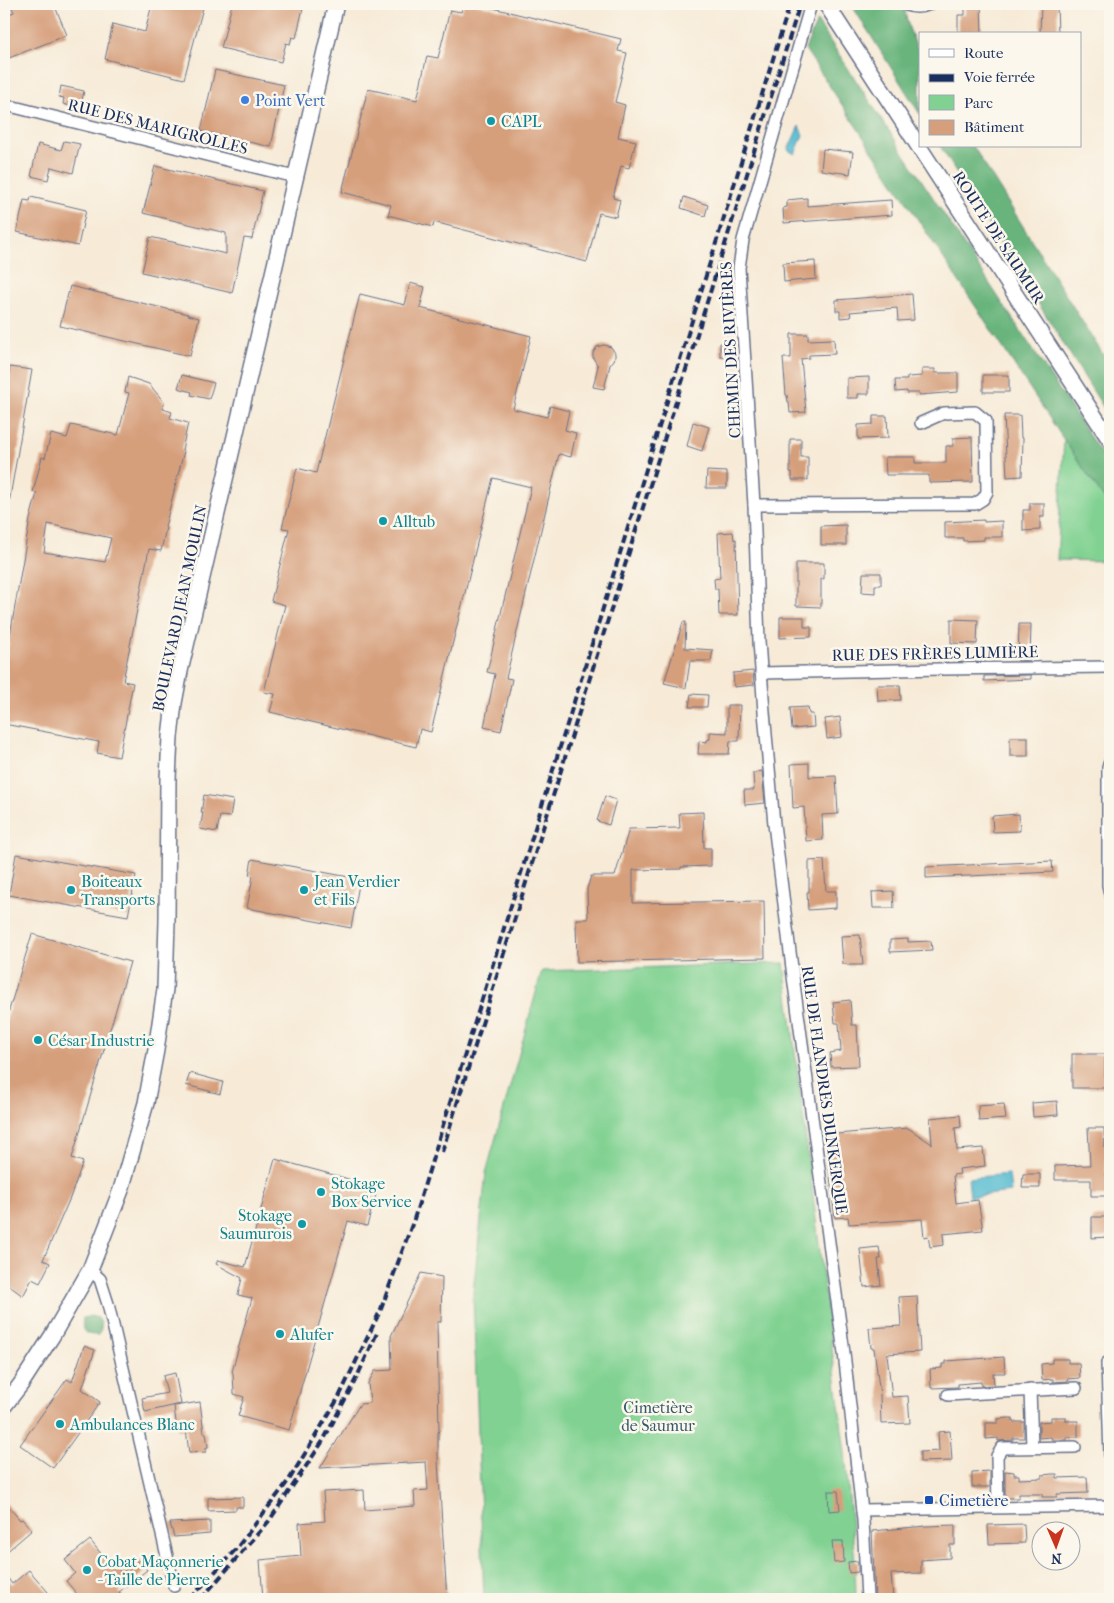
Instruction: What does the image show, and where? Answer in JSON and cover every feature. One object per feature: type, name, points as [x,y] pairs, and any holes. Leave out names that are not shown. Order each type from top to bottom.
[{"type":"street","name":"BOULEVARD JEAN MOULIN","points":[[4,1406],[21,1384],[52,1336],[90,1270],[121,1190],[146,1104],[165,989],[170,737],[174,702],[336,4]]},
{"type":"street","name":"CHEMIN DES RIVIÈRES","points":[[761,674],[754,505],[739,268],[743,240],[811,4]]},
{"type":"street","points":[[904,4],[910,7],[922,7],[930,4]]},
{"type":"street","name":"ROUTE DE SAUMUR","points":[[830,9],[919,146]]},
{"type":"street","name":"RUE DES MARIGROLLES","points":[[14,108],[295,177]]},
{"type":"street","name":"ROUTE DE SAUMUR","points":[[920,148],[1110,440]]},
{"type":"street","points":[[754,505],[975,504],[983,499],[987,492],[986,422],[975,412],[944,413],[921,423]]},
{"type":"street","name":"RUE DES FRÈRES LUMIÈRE","points":[[761,674],[941,668],[1110,668]]},
{"type":"street","name":"RUE DE FLANDRES DUNKERQUE","points":[[761,674],[777,843],[844,1353],[862,1510],[867,1599]]},
{"type":"street","points":[[1110,762],[1108,766],[1108,884],[1110,894]]},
{"type":"street","points":[[90,1270],[100,1279],[108,1304],[174,1586]]},
{"type":"street","points":[[1107,1363],[1110,1456]]},
{"type":"street","points":[[948,1395],[1076,1388]]},
{"type":"street","points":[[1030,1390],[1032,1448]]},
{"type":"street","points":[[998,1508],[997,1456],[1002,1448],[1075,1447]]},
{"type":"street","points":[[862,1510],[1110,1506]]},
{"type":"green space","points":[[851,4],[903,4],[909,28],[919,53],[919,112]]},
{"type":"green space","points":[[817,21],[1110,467],[1110,507],[805,49]]},
{"type":"green space","points":[[941,148],[974,148],[1110,366],[1110,418]]},
{"type":"green space","points":[[1064,440],[1110,507],[1110,561],[1057,560]]},
{"type":"green space","name":"Cimetière de Saumur","points":[[784,963],[845,1453],[855,1562],[856,1599],[484,1599],[473,1293],[486,1173],[542,971]]},
{"type":"green space","points":[[91,1316],[98,1318],[101,1322],[98,1335],[89,1334],[83,1330],[83,1318]]},
{"type":"water","points":[[799,126],[803,135],[795,154],[788,150]]},
{"type":"water","points":[[1009,1174],[1011,1192],[970,1197],[968,1178]]},
{"type":"building","points":[[10,4],[54,4],[67,35],[4,60],[4,16],[14,12]]},
{"type":"building","points":[[152,4],[204,4],[184,79],[105,59],[113,24],[145,32]]},
{"type":"building","points":[[232,4],[304,4],[296,38],[292,37],[290,44],[286,43],[281,62],[221,48]]},
{"type":"building","name":"CAPL","points":[[464,4],[476,4],[621,39],[618,51],[627,53],[615,102],[625,105],[618,137],[636,141],[629,168],[621,166],[613,198],[620,200],[616,217],[599,213],[587,262],[434,222],[433,227],[388,215],[391,205],[342,192],[368,89],[417,100],[427,56],[438,58],[450,10],[461,12]]},
{"type":"building","points":[[965,4],[981,4],[982,32],[958,32],[958,15],[965,15]]},
{"type":"building","points":[[1057,4],[1058,32],[1040,32],[1041,5]]},
{"type":"building","name":"Point Vert","points":[[215,70],[284,85],[271,147],[201,131]]},
{"type":"building","points":[[61,86],[84,91],[80,109],[63,104],[64,98],[59,97]]},
{"type":"building","points":[[64,141],[80,144],[73,173],[51,167],[48,180],[31,176],[38,144],[61,150]]},
{"type":"building","points":[[823,149],[853,152],[850,174],[821,170]]},
{"type":"building","points":[[155,166],[263,191],[252,239],[244,238],[232,293],[142,272],[150,237],[226,254],[226,233],[143,213]]},
{"type":"building","points":[[31,197],[86,210],[78,246],[17,232],[24,200],[30,201]]},
{"type":"building","points":[[684,197],[708,205],[705,216],[681,208]]},
{"type":"building","points":[[807,198],[807,206],[891,200],[892,215],[784,223],[783,208],[787,207],[787,200]]},
{"type":"building","points":[[815,261],[816,279],[784,282],[783,263]]},
{"type":"building","name":"Alltub","points":[[410,283],[425,287],[420,308],[531,336],[513,409],[547,417],[550,406],[569,411],[565,430],[576,433],[571,457],[559,454],[506,678],[512,679],[501,731],[484,727],[495,674],[487,672],[531,487],[493,478],[431,732],[420,729],[416,747],[270,712],[275,694],[264,692],[285,605],[271,601],[289,529],[282,528],[297,468],[316,473],[360,294],[405,305]]},
{"type":"building","points":[[70,286],[199,318],[190,356],[60,326]]},
{"type":"building","points":[[912,294],[914,320],[898,321],[897,308],[850,312],[851,317],[840,318],[840,311],[836,311],[836,300]]},
{"type":"building","points":[[791,334],[808,334],[808,340],[834,339],[835,354],[809,355],[809,358],[801,359],[806,412],[790,413],[786,395],[783,358],[791,358]]},
{"type":"building","points":[[720,343],[734,344],[735,357],[720,356]]},
{"type":"building","points":[[604,345],[611,347],[615,357],[610,365],[604,389],[593,387],[598,366],[593,358],[593,353],[597,347]]},
{"type":"building","points":[[10,367],[32,370],[9,503],[4,503],[4,401]]},
{"type":"building","points":[[922,369],[935,369],[935,373],[958,373],[958,392],[919,395],[919,393],[907,393],[907,391],[896,392],[895,380],[907,380],[907,377],[922,376]]},
{"type":"building","points":[[182,375],[214,383],[209,399],[191,395],[192,392],[178,388]]},
{"type":"building","points":[[983,375],[1009,375],[1009,392],[983,392]]},
{"type":"building","points":[[128,377],[149,384],[164,402],[163,409],[172,412],[170,418],[188,423],[182,450],[184,451],[161,551],[149,549],[123,681],[133,683],[119,757],[97,753],[99,742],[4,724],[4,670],[30,519],[37,493],[33,492],[42,457],[45,458],[51,434],[67,438],[71,425],[118,435],[129,393],[125,392]],"holes":[[[48,524],[111,538],[105,562],[44,552]]]},
{"type":"building","points":[[869,377],[869,394],[858,394],[858,398],[847,398],[847,378]]},
{"type":"building","points":[[1004,415],[1020,415],[1021,438],[1023,438],[1022,476],[1007,477]]},
{"type":"building","points":[[873,416],[887,416],[888,438],[858,439],[858,425],[873,424]]},
{"type":"building","points":[[693,422],[709,427],[702,451],[687,446]]},
{"type":"building","points":[[972,437],[973,482],[929,483],[929,475],[886,475],[885,457],[915,457],[915,463],[946,463],[946,446],[953,446],[953,438]]},
{"type":"building","points":[[790,439],[801,439],[801,457],[808,457],[808,480],[792,480],[792,472],[790,472]]},
{"type":"building","points":[[707,471],[727,472],[727,488],[706,488]]},
{"type":"building","points":[[1030,503],[1044,503],[1044,517],[1040,517],[1040,530],[1023,531],[1023,510],[1030,510]]},
{"type":"building","points":[[984,520],[984,522],[1002,521],[1002,537],[984,537],[984,540],[963,541],[963,538],[945,538],[945,522]]},
{"type":"building","points":[[846,525],[846,545],[821,545],[821,526]]},
{"type":"building","points":[[733,532],[734,540],[736,539],[738,615],[719,615],[718,589],[715,589],[714,579],[720,578],[718,533]]},
{"type":"building","points":[[796,563],[824,563],[824,579],[821,579],[821,607],[796,606]]},
{"type":"building","points":[[863,573],[881,573],[881,585],[875,585],[875,593],[862,592]]},
{"type":"building","points":[[780,617],[804,617],[804,627],[811,627],[811,637],[780,638]]},
{"type":"building","points":[[951,619],[978,620],[977,644],[951,643]]},
{"type":"building","points":[[683,622],[686,622],[685,648],[713,650],[711,661],[690,661],[686,688],[664,683]]},
{"type":"building","points":[[1019,624],[1031,624],[1030,660],[1018,661]]},
{"type":"building","points":[[753,671],[754,685],[734,687],[733,673]]},
{"type":"building","points":[[1031,675],[1031,679],[984,681],[984,676]]},
{"type":"building","points":[[877,685],[900,685],[901,700],[878,701]]},
{"type":"building","points":[[691,694],[708,695],[707,707],[689,707]]},
{"type":"building","points":[[727,705],[740,705],[739,741],[730,741],[729,754],[698,754],[699,741],[707,742],[710,739],[710,732],[727,733]]},
{"type":"building","points":[[808,707],[809,714],[813,714],[814,727],[792,729],[790,708]]},
{"type":"building","points":[[840,717],[842,737],[827,739],[825,719]]},
{"type":"building","points":[[1010,737],[1028,737],[1028,756],[1010,756]]},
{"type":"building","points":[[809,763],[809,777],[836,776],[838,814],[822,815],[823,840],[806,841],[804,807],[793,808],[791,764]]},
{"type":"building","points":[[762,771],[765,803],[745,805],[744,790],[754,790],[753,773]]},
{"type":"building","points":[[204,795],[233,800],[230,817],[220,816],[217,832],[200,829]]},
{"type":"building","points":[[605,796],[616,800],[609,825],[597,821]]},
{"type":"building","points":[[703,812],[704,848],[711,848],[711,866],[633,870],[633,903],[764,901],[765,958],[577,962],[576,919],[588,919],[587,889],[591,876],[615,876],[629,829],[680,828],[679,813]]},
{"type":"building","points":[[1019,814],[1020,831],[993,832],[992,816]]},
{"type":"building","name":"Boiteaux Transports","points":[[16,854],[136,875],[128,916],[9,895]]},
{"type":"building","name":"Jean Verdier et Fils","points":[[252,859],[360,879],[351,928],[247,908],[253,876],[249,875]]},
{"type":"building","points":[[824,860],[826,891],[836,891],[836,908],[808,910],[809,861]]},
{"type":"building","points":[[1052,861],[1053,872],[926,878],[926,867]]},
{"type":"building","points":[[893,891],[894,908],[873,908],[872,892]]},
{"type":"building","points":[[32,934],[130,962],[72,1158],[83,1162],[70,1198],[43,1260],[50,1263],[40,1283],[32,1279],[23,1296],[4,1282],[4,1027]]},
{"type":"building","points":[[860,935],[863,965],[843,964],[841,936]]},
{"type":"building","points":[[908,939],[908,942],[931,941],[932,950],[890,952],[890,940]]},
{"type":"building","points":[[850,1000],[852,1025],[857,1025],[859,1066],[831,1067],[830,1053],[841,1051],[839,1023],[835,1023],[833,1002]]},
{"type":"building","points":[[1072,1054],[1105,1054],[1105,1088],[1072,1088]]},
{"type":"building","points":[[190,1073],[223,1082],[220,1094],[186,1085]]},
{"type":"building","points":[[1057,1101],[1058,1115],[1033,1117],[1032,1103]]},
{"type":"building","points":[[1004,1104],[1006,1119],[979,1121],[978,1106]]},
{"type":"building","points":[[960,1115],[961,1127],[955,1128],[957,1150],[983,1148],[985,1166],[959,1169],[960,1174],[953,1175],[956,1203],[978,1200],[983,1230],[943,1234],[944,1245],[930,1247],[928,1236],[924,1237],[922,1219],[849,1224],[848,1217],[835,1218],[825,1135],[908,1128],[932,1144],[930,1118]]},
{"type":"building","points":[[1088,1128],[1104,1128],[1107,1196],[1091,1196],[1091,1180],[1055,1180],[1055,1166],[1090,1165]]},
{"type":"building","name":"Alufer","points":[[275,1159],[378,1187],[367,1226],[348,1221],[289,1430],[238,1416],[244,1397],[234,1394],[232,1372],[252,1298],[238,1295],[242,1278],[216,1264],[218,1260],[245,1267]]},
{"type":"building","points":[[1023,1174],[1040,1174],[1040,1188],[1022,1188]]},
{"type":"building","points":[[1092,1217],[1107,1217],[1108,1237],[1092,1238]]},
{"type":"building","points":[[879,1247],[881,1259],[878,1259],[881,1285],[864,1287],[860,1249]]},
{"type":"building","points":[[421,1273],[442,1277],[441,1322],[437,1322],[438,1462],[447,1599],[263,1599],[260,1560],[301,1556],[299,1523],[325,1521],[323,1492],[364,1490],[365,1510],[415,1506],[414,1491],[428,1490],[426,1462],[320,1468],[360,1404],[370,1403],[368,1383],[375,1371],[392,1370],[391,1336]]},
{"type":"building","points":[[917,1296],[920,1352],[887,1354],[892,1397],[908,1396],[910,1423],[881,1424],[880,1395],[874,1348],[871,1348],[869,1328],[901,1326],[899,1297]]},
{"type":"building","name":"Ambulances Blanc","points":[[84,1346],[95,1350],[82,1389],[100,1402],[53,1468],[20,1445],[67,1379],[72,1382]]},
{"type":"building","points":[[1004,1357],[1005,1373],[993,1373],[994,1385],[981,1386],[981,1382],[958,1384],[958,1387],[931,1388],[930,1369],[942,1368],[942,1364],[946,1364],[946,1361]]},
{"type":"building","points":[[1052,1359],[1068,1359],[1068,1363],[1079,1363],[1080,1378],[1053,1382],[1053,1379],[1042,1380],[1041,1364],[1052,1363]]},
{"type":"building","points":[[175,1373],[181,1404],[145,1412],[142,1398],[167,1393],[163,1376]]},
{"type":"building","points":[[200,1402],[208,1447],[206,1452],[189,1453],[186,1429],[177,1430],[174,1406]]},
{"type":"building","points":[[1051,1417],[1066,1417],[1066,1421],[1078,1421],[1078,1437],[1067,1437],[1067,1440],[1052,1440],[1051,1437],[1039,1438],[1039,1422],[1051,1421]]},
{"type":"building","points":[[1013,1418],[1013,1422],[1024,1422],[1024,1438],[998,1441],[998,1438],[986,1439],[986,1423],[998,1423],[998,1419]]},
{"type":"building","points":[[950,1431],[952,1461],[920,1462],[920,1452],[939,1451],[938,1432]]},
{"type":"building","points":[[990,1471],[990,1487],[972,1487],[972,1472]]},
{"type":"building","points":[[1005,1471],[1014,1472],[1014,1475],[1019,1475],[1019,1479],[1042,1478],[1042,1475],[1052,1474],[1057,1474],[1057,1478],[1087,1477],[1088,1493],[1057,1494],[1057,1497],[1042,1497],[1042,1494],[1019,1494],[1019,1498],[1005,1498]]},
{"type":"building","points":[[828,1491],[838,1491],[840,1510],[829,1511]]},
{"type":"building","points":[[243,1497],[243,1507],[236,1507],[236,1510],[208,1511],[208,1498]]},
{"type":"building","points":[[4,1501],[20,1520],[22,1519],[32,1530],[4,1554]]},
{"type":"building","points":[[210,1521],[210,1534],[174,1537],[170,1523]]},
{"type":"building","points":[[1024,1524],[1025,1543],[989,1544],[988,1525]]},
{"type":"building","points":[[955,1525],[955,1545],[950,1545],[950,1558],[921,1560],[921,1573],[891,1574],[893,1599],[875,1599],[872,1531]]},
{"type":"building","name":"Cobat Maçonnerie - Taille de Pierre","points":[[90,1540],[106,1560],[109,1558],[122,1574],[139,1560],[147,1570],[119,1592],[125,1599],[81,1599],[66,1581],[75,1573],[65,1560]]},
{"type":"building","points":[[832,1541],[843,1541],[844,1562],[834,1563]]},
{"type":"building","points":[[858,1561],[858,1572],[849,1573],[848,1562]]},
{"type":"building","points":[[29,1570],[54,1599],[4,1599],[4,1573],[12,1584]]},
{"type":"railway","points":[[190,1599],[236,1549],[289,1480],[339,1397],[381,1309],[414,1219],[790,4]]},
{"type":"railway","points":[[442,1152],[800,4]]},
{"type":"railway","points":[[201,1599],[269,1521],[323,1441],[357,1377],[378,1331]]},
{"type":"place","name":"Point Vert","points":[[245,100]]},
{"type":"place","name":"CAPL","points":[[491,121]]},
{"type":"place","name":"Alltub","points":[[383,521]]},
{"type":"place","name":"Boiteaux Transports","points":[[71,890]]},
{"type":"place","name":"Jean Verdier et Fils","points":[[304,890]]},
{"type":"place","name":"César Industrie","points":[[38,1040]]},
{"type":"place","name":"Stokage Box Service","points":[[321,1192]]},
{"type":"place","name":"Stokage Saumurois","points":[[302,1224]]},
{"type":"place","name":"Alufer","points":[[280,1334]]},
{"type":"place","name":"Ambulances Blanc","points":[[60,1424]]},
{"type":"place","name":"Cimetière","points":[[929,1500]]},
{"type":"place","name":"Cobat Maçonnerie - Taille de Pierre","points":[[87,1570]]}]
